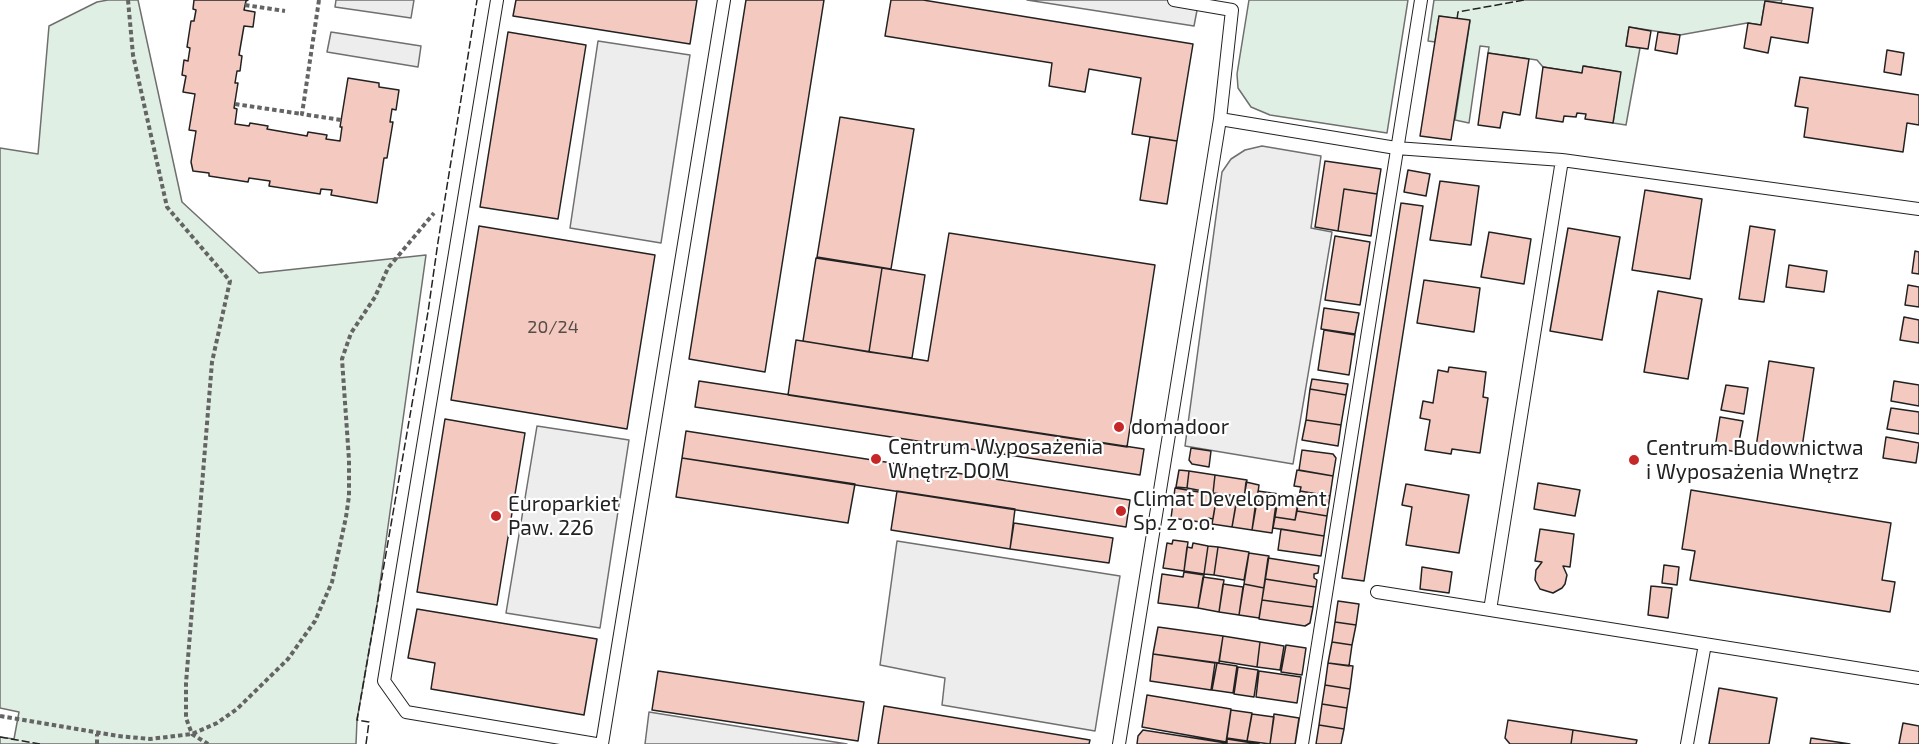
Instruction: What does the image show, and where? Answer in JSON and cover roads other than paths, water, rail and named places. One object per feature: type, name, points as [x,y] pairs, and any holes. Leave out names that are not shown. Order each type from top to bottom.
[{"type":"lane","points":[[497,0],[384,681],[406,712],[596,744]]},
{"type":"lane","points":[[602,744],[724,0]]},
{"type":"lane","points":[[1119,744],[1220,119],[1233,5],[1174,0]]},
{"type":"lane","points":[[1302,744],[1420,0]]},
{"type":"lane","points":[[1220,119],[1396,148],[1562,160],[1919,209]]},
{"type":"lane","points":[[1490,610],[1562,160]]},
{"type":"lane","points":[[1377,592],[1919,678]]},
{"type":"lane","points":[[1687,744],[1705,644]]},
{"type":"place","name":"domadoor","points":[[1119,427]]},
{"type":"place","name":"Centrum Wyposażenia Wnętrz DOM","points":[[876,459]]},
{"type":"place","name":"Centrum Budownictwa i Wyposażenia Wnętrz","points":[[1634,460]]},
{"type":"place","name":"Climat Development Sp. z o.o.","points":[[1121,511]]},
{"type":"place","name":"Europarkiet Paw. 226","points":[[496,516]]}]
